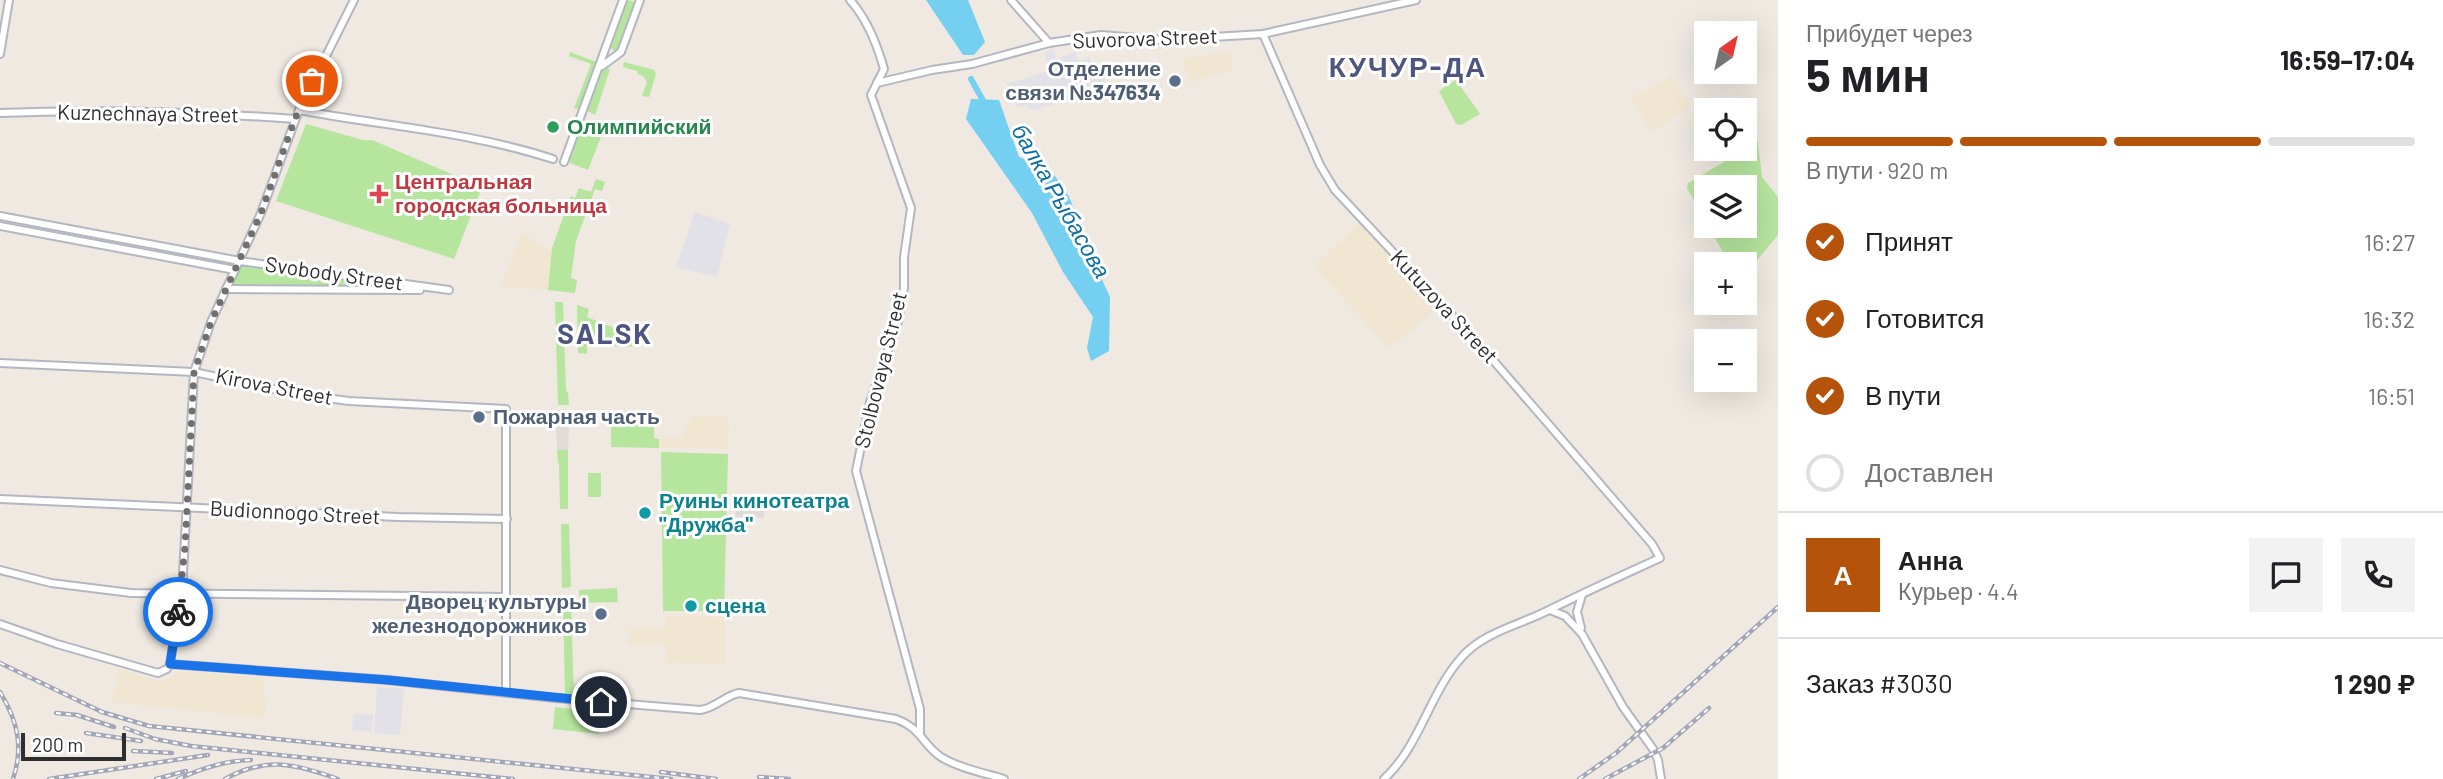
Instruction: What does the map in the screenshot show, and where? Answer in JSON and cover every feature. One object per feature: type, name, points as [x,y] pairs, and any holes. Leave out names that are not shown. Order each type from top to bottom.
[{"type":"main road","points":[[0,54],[9,0]]},
{"type":"main road","points":[[0,624],[148,671],[159,673],[170,664],[182,592],[194,372],[211,322],[266,201],[295,119],[354,0]]},
{"type":"main road","points":[[564,162],[623,0]]},
{"type":"main road","points":[[600,67],[621,52],[640,0]]},
{"type":"main road","points":[[850,0],[870,29],[883,62],[884,69],[875,83]]},
{"type":"main road","points":[[1012,0],[1049,43]]},
{"type":"main road","name":"Suvorova Street","points":[[875,83],[972,64],[1049,43],[1101,35],[1162,40],[1263,34],[1416,0]]},
{"type":"main road","name":"Kutuzova Street","points":[[1263,34],[1320,165],[1335,190],[1486,352],[1652,544],[1660,558],[1582,595]]},
{"type":"main road","name":"Stolbovaya Street","points":[[875,83],[871,95],[911,208],[904,257],[904,288],[898,322],[870,402],[856,471],[920,709],[920,733]]},
{"type":"main road","points":[[299,110],[478,139],[514,146],[553,159]]},
{"type":"main road","name":"Kuznechnaya Street","points":[[0,113],[162,112],[295,119]]},
{"type":"main road","name":"Svobody Street","points":[[0,216],[240,261],[449,290],[226,289]]},
{"type":"main road","name":"Svobody Street","points":[[0,226],[235,270]]},
{"type":"main road","name":"Kirova Street","points":[[0,363],[194,372],[297,394],[349,401],[506,409],[507,519]]},
{"type":"main road","name":"Budionnogo Street","points":[[0,499],[398,517],[507,519]]},
{"type":"main road","points":[[506,693],[507,519]]},
{"type":"main road","points":[[0,570],[51,583],[131,593],[508,597]]},
{"type":"main road","points":[[1384,779],[1406,754],[1460,658],[1481,642],[1582,595]]},
{"type":"main road","points":[[1582,595],[1577,611],[1582,634]]},
{"type":"main road","points":[[1550,610],[1565,616],[1582,634],[1623,707],[1653,750],[1658,760],[1661,779]]},
{"type":"main road","points":[[170,664],[388,680],[700,709],[715,707],[732,694],[739,693],[896,719],[920,733],[939,755],[949,761],[1004,779]]},
{"type":"shaded area","points":[[1053,49],[1056,59],[1075,52],[1079,61],[1089,57],[1094,67],[1101,65],[1106,82],[1101,84],[1102,87],[1035,110],[1026,105],[1017,107],[1007,84],[1049,71],[1045,52]]},
{"type":"shaded area","points":[[1230,51],[1234,69],[1189,83],[1183,59]]},
{"type":"shaded area","points":[[1671,76],[1691,106],[1652,132],[1631,99]]},
{"type":"shaded area","points":[[695,212],[730,224],[717,277],[676,267]]},
{"type":"shaded area","points":[[1359,224],[1439,308],[1389,348],[1314,266]]},
{"type":"shaded area","points":[[522,232],[537,246],[552,248],[548,290],[501,287]]},
{"type":"shaded area","points":[[556,410],[570,410],[568,450],[557,450]]},
{"type":"shaded area","points":[[691,416],[729,417],[728,449],[659,447],[659,439],[682,437]]},
{"type":"shaded area","points":[[736,504],[764,504],[764,518],[735,517]]},
{"type":"shaded area","points":[[667,616],[725,617],[725,664],[666,663],[666,644],[628,644],[629,629],[659,628],[667,623]]},
{"type":"shaded area","points":[[118,669],[162,682],[183,671],[265,678],[265,718],[112,702]]},
{"type":"shaded area","points":[[377,687],[404,689],[400,735],[374,733]]},
{"type":"shaded area","points":[[354,713],[373,715],[371,732],[352,730]]},
{"type":"green space","points":[[626,0],[635,4],[619,50],[615,51],[609,47]]},
{"type":"green space","points":[[570,52],[599,63],[580,110],[574,108],[591,64],[569,56]]},
{"type":"green space","points":[[624,62],[654,70],[656,74],[649,97],[642,96],[647,82],[643,76],[623,67]]},
{"type":"green space","points":[[604,67],[610,69],[595,115],[586,110]]},
{"type":"green space","points":[[1456,80],[1480,114],[1461,125],[1456,124],[1439,91]]},
{"type":"green space","points":[[584,120],[592,123],[591,128],[603,132],[588,170],[570,163],[569,159]]},
{"type":"green space","name":"Центральная городская больница","points":[[306,124],[363,140],[372,140],[482,187],[454,259],[276,201]]},
{"type":"green space","points":[[1757,143],[1762,177],[1778,197],[1778,235],[1757,260],[1757,252],[1723,252],[1715,238],[1757,238],[1757,175],[1702,175],[1726,161],[1757,161]]},
{"type":"green space","points":[[596,179],[605,182],[602,191],[595,189],[576,241],[571,278],[577,280],[575,293],[548,290],[552,248],[571,196],[575,198],[579,188],[591,192]]},
{"type":"green space","points":[[1694,179],[1694,201],[1687,188],[1688,183]]},
{"type":"green space","points":[[240,261],[398,283],[398,290],[226,289]]},
{"type":"green space","points":[[555,302],[563,302],[566,391],[569,405],[558,405]]},
{"type":"green space","points":[[577,305],[589,309],[587,317],[636,337],[640,347],[587,345],[587,354],[578,353]]},
{"type":"green space","points":[[611,411],[654,412],[654,438],[659,439],[659,448],[611,447]]},
{"type":"green space","points":[[557,450],[568,450],[568,509],[560,509]]},
{"type":"green space","points":[[661,452],[728,454],[724,611],[663,611]]},
{"type":"green space","points":[[588,473],[601,473],[601,497],[588,497]]},
{"type":"green space","points":[[561,524],[569,524],[571,587],[562,588]]},
{"type":"green space","points":[[617,588],[618,602],[579,603],[579,590]]},
{"type":"green space","points":[[563,602],[571,602],[574,697],[565,697]]},
{"type":"green space","points":[[555,707],[601,712],[599,734],[553,729]]},
{"type":"water","points":[[926,0],[968,0],[985,42],[974,55],[963,55]]},
{"type":"water","points":[[971,99],[999,100],[1019,157],[1048,168],[1064,187],[1071,201],[1084,241],[1110,297],[1109,351],[1091,361],[1087,348],[1093,317],[1063,272],[1032,213],[966,119]]},
{"type":"waterway","name":"балка Рыбасова","points":[[971,79],[985,104]]},
{"type":"railway","points":[[1579,779],[1616,753],[1778,607]]},
{"type":"railway","points":[[0,663],[102,712],[149,726],[671,779]]},
{"type":"railway","points":[[0,692],[11,713],[17,734],[18,755],[13,779]]},
{"type":"railway","points":[[1605,779],[1663,748],[1709,708]]},
{"type":"railway","points":[[56,713],[77,715],[114,727]]},
{"type":"railway","points":[[125,728],[155,739],[191,746],[513,779]]},
{"type":"railway","points":[[86,733],[141,741]]},
{"type":"railway","points":[[133,751],[172,753]]},
{"type":"railway","points":[[49,779],[208,755]]},
{"type":"railway","points":[[178,779],[214,766],[251,760]]},
{"type":"railway","points":[[225,779],[254,767],[268,765],[295,766],[338,779]]},
{"type":"railway","points":[[156,779],[186,771]]},
{"type":"railway","points":[[661,772],[716,779]]},
{"type":"railway","points":[[759,777],[789,779]]},
{"type":"way so far","points":[[178,612],[185,547],[194,372],[211,322],[261,213],[295,119],[312,81]]},
{"type":"place","name":"Отделение связи №347634","points":[[1175,81]]},
{"type":"place","name":"Олимпийский","points":[[553,127]]},
{"type":"place","name":"Центральная городская больница","points":[[379,194]]},
{"type":"place","name":"Пожарная часть","points":[[479,417]]},
{"type":"place","name":"Руины кинотеатра \"Дружба\"","points":[[645,513]]},
{"type":"place","name":"сцена","points":[[691,606]]},
{"type":"place","name":"Дворец культуры железнодорожников","points":[[601,614]]},
{"type":"district","name":"КУЧУР-ДА","points":[[1408,67]]},
{"type":"district","name":"SALSK","points":[[605,334]]},
{"type":"route","points":[[178,612],[170,664],[388,680],[601,702]]}]
